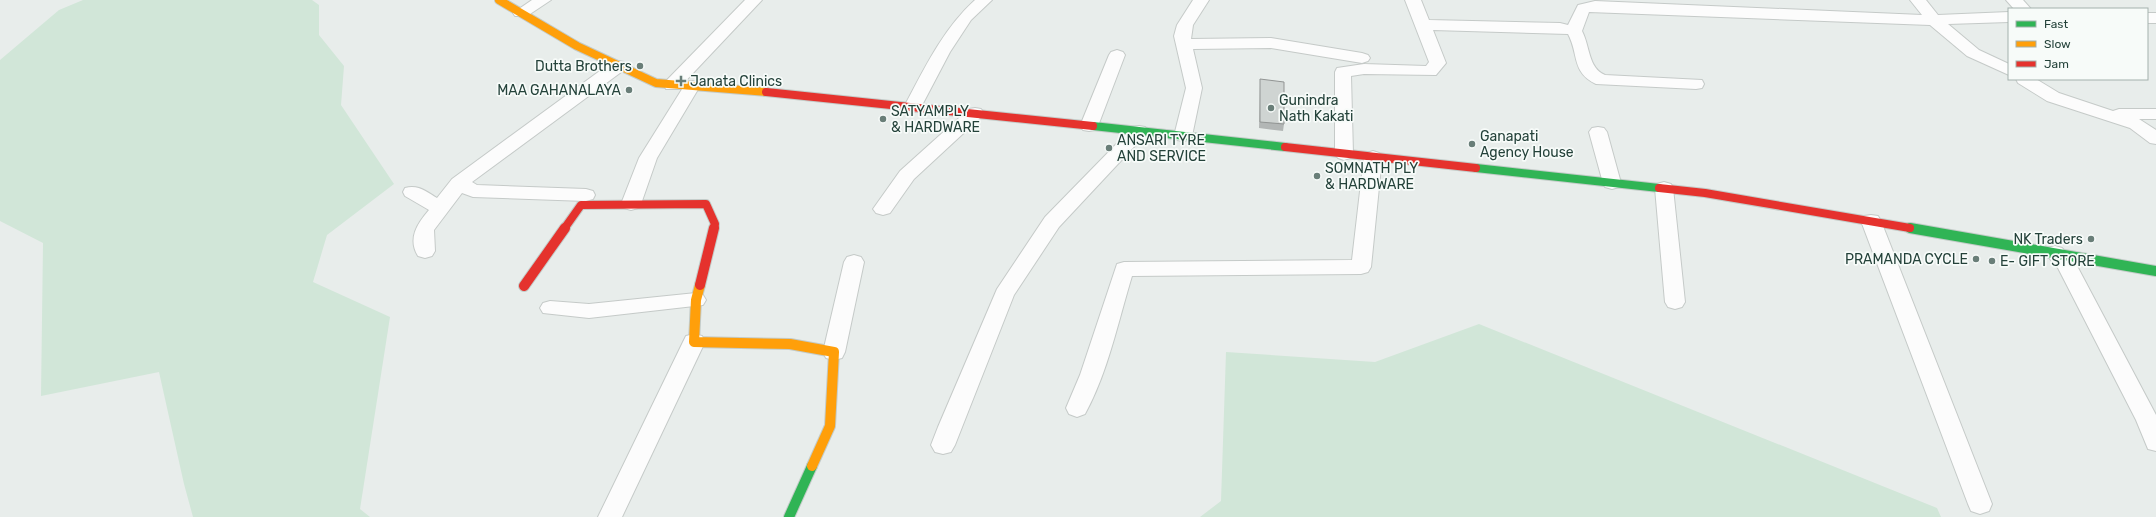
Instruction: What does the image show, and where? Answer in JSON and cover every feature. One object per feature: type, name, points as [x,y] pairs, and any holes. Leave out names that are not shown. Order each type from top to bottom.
[{"type":"main road","points":[[499,0],[577,46],[656,83],[797,94],[1705,193],[2156,271]]},
{"type":"main road","points":[[524,286],[581,205],[706,204],[715,224],[696,300],[694,342],[790,344],[834,352],[830,426],[790,517]]},
{"type":"street","points":[[521,13],[543,0]]},
{"type":"street","points":[[672,85],[754,0]]},
{"type":"street","points":[[913,107],[942,52],[964,17],[984,0]]},
{"type":"street","points":[[1183,136],[1194,88],[1182,36],[1185,25],[1201,0]]},
{"type":"street","points":[[1344,154],[1344,72],[1364,69],[1430,71],[1438,63],[1413,0]]},
{"type":"street","points":[[1918,0],[1934,20],[1973,53],[2008,70]]},
{"type":"street","points":[[2014,0],[2022,8]]},
{"type":"street","points":[[1574,30],[1583,8],[1594,6],[1934,20],[2008,17]]},
{"type":"street","points":[[1423,25],[1560,28],[1574,30],[1579,37],[1587,73],[1592,77],[1602,80],[1696,84]]},
{"type":"street","points":[[1184,44],[1270,43],[1362,58]]},
{"type":"street","points":[[1089,126],[1117,55]]},
{"type":"street","points":[[424,250],[424,229],[459,183],[618,66]]},
{"type":"street","points":[[2026,80],[2053,97],[2136,124],[2156,139]]},
{"type":"street","points":[[631,204],[648,158],[692,86]]},
{"type":"street","points":[[884,209],[907,175],[975,113]]},
{"type":"street","points":[[2101,113],[2156,114]]},
{"type":"street","points":[[943,445],[1004,294],[1052,222],[1139,131]]},
{"type":"street","points":[[1598,132],[1612,182]]},
{"type":"street","points":[[1078,408],[1091,375],[1124,269],[1361,267],[1373,157]]},
{"type":"street","points":[[459,183],[473,191],[586,195]]},
{"type":"street","points":[[1664,188],[1675,302]]},
{"type":"street","points":[[412,192],[440,208]]},
{"type":"street","points":[[1871,221],[1980,504]]},
{"type":"street","points":[[2055,253],[2066,264],[2156,442]]},
{"type":"street","points":[[834,352],[854,262]]},
{"type":"street","points":[[550,308],[590,311],[696,300]]},
{"type":"street","points":[[610,517],[694,342]]},
{"type":"green space","points":[[83,0],[312,0],[319,5],[319,35],[344,66],[341,105],[394,184],[327,235],[313,282],[390,317],[360,509],[370,517],[193,517],[184,484],[159,372],[41,396],[43,243],[0,221],[0,60],[59,10]]},
{"type":"green space","points":[[1479,324],[1937,508],[1941,517],[1200,517],[1221,501],[1226,352],[1375,362]]},
{"type":"building","name":"Gunindra Nath Kakati","points":[[1260,79],[1284,82],[1284,124],[1260,122]]},
{"type":"traffic: fast","points":[[1093,126],[1285,147]]},
{"type":"traffic: fast","points":[[1476,168],[1659,188]]},
{"type":"traffic: fast","points":[[1910,228],[2156,271]]},
{"type":"traffic: fast","points":[[789,517],[812,466]]},
{"type":"traffic: slow","points":[[499,0],[577,46],[656,83],[766,92]]},
{"type":"traffic: slow","points":[[700,285],[696,300],[694,342],[790,344],[834,352],[830,426],[812,466]]},
{"type":"traffic: jam","points":[[766,92],[1093,126]]},
{"type":"traffic: jam","points":[[1285,147],[1476,168]]},
{"type":"traffic: jam","points":[[1659,188],[1705,193],[1910,228]]},
{"type":"traffic: jam","points":[[524,286],[581,205],[706,204],[715,224],[700,285]]},
{"type":"place","name":"Dutta Brothers","points":[[640,66]]},
{"type":"place","name":"Janata Clinics","points":[[681,81]]},
{"type":"place","name":"MAA GAHANALAYA","points":[[629,90]]},
{"type":"place","name":"Gunindra Nath Kakati","points":[[1271,108]]},
{"type":"place","name":"SATYAMPLY & HARDWARE","points":[[883,119]]},
{"type":"place","name":"Ganapati Agency House","points":[[1472,144]]},
{"type":"place","name":"ANSARI TYRE AND SERVICE","points":[[1109,148]]},
{"type":"place","name":"SOMNATH PLY & HARDWARE","points":[[1317,176]]},
{"type":"place","name":"NK Traders","points":[[2091,239]]},
{"type":"place","name":"PRAMANDA CYCLE","points":[[1976,259]]},
{"type":"place","name":"E- GIFT STORE","points":[[1992,261]]}]
